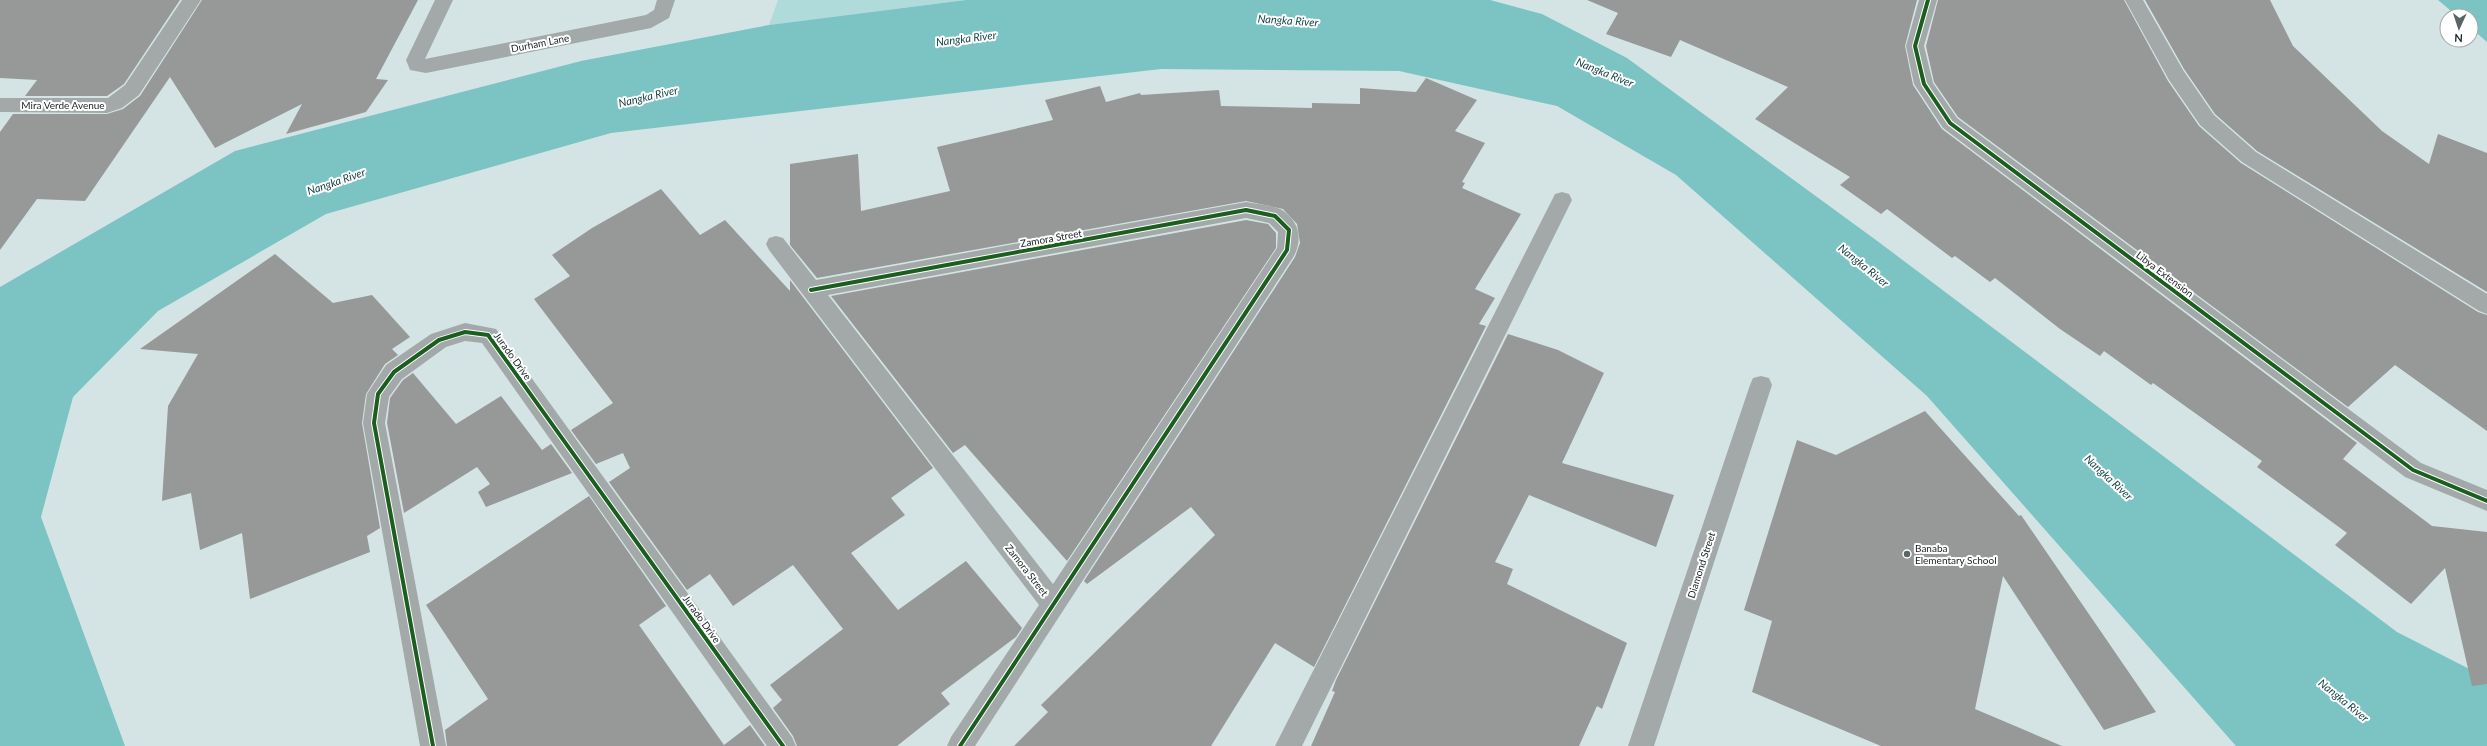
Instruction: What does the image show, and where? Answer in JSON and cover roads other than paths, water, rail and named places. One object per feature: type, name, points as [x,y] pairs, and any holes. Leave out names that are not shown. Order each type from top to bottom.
[{"type":"street","name":"Mira Verde Avenue","points":[[0,105],[107,106],[115,103],[132,90],[192,0]]},
{"type":"street","name":"Durham Lane","points":[[444,0],[415,60],[417,65],[426,66],[651,21],[664,7]]},
{"type":"street","name":"Libya Extension","points":[[1928,0],[1915,46],[1924,84],[1950,123],[2413,470],[2487,501]]},
{"type":"street","points":[[2134,0],[2176,75],[2207,120],[2243,151],[2487,305]]},
{"type":"street","points":[[1288,746],[1562,200]]},
{"type":"street","name":"Zamora Street","points":[[776,244],[811,290],[1052,602],[1287,250],[1289,230],[1275,216],[1246,210],[811,290]]},
{"type":"street","name":"Jurado Drive","points":[[433,746],[374,422],[378,394],[394,372],[439,340],[464,332],[488,335],[784,746]]},
{"type":"street","name":"Diamond Street","points":[[1641,746],[1761,385]]},
{"type":"street","points":[[960,746],[1052,602]]},
{"type":"water","name":"Nangka River","points":[[966,0],[1490,0],[1542,14],[1627,58],[1880,243],[2397,632],[2487,678],[2487,746],[2236,746],[1927,396],[1676,175],[1557,106],[1399,71],[1161,69],[611,133],[326,214],[158,311],[73,397],[41,517],[125,746],[0,746],[0,287],[235,151],[581,61],[769,25]]},
{"type":"water","points":[[2438,0],[2487,0],[2487,42],[2479,35],[2479,8],[2448,8]]},
{"type":"place","name":"Banaba Elementary School","points":[[1907,554]]}]
